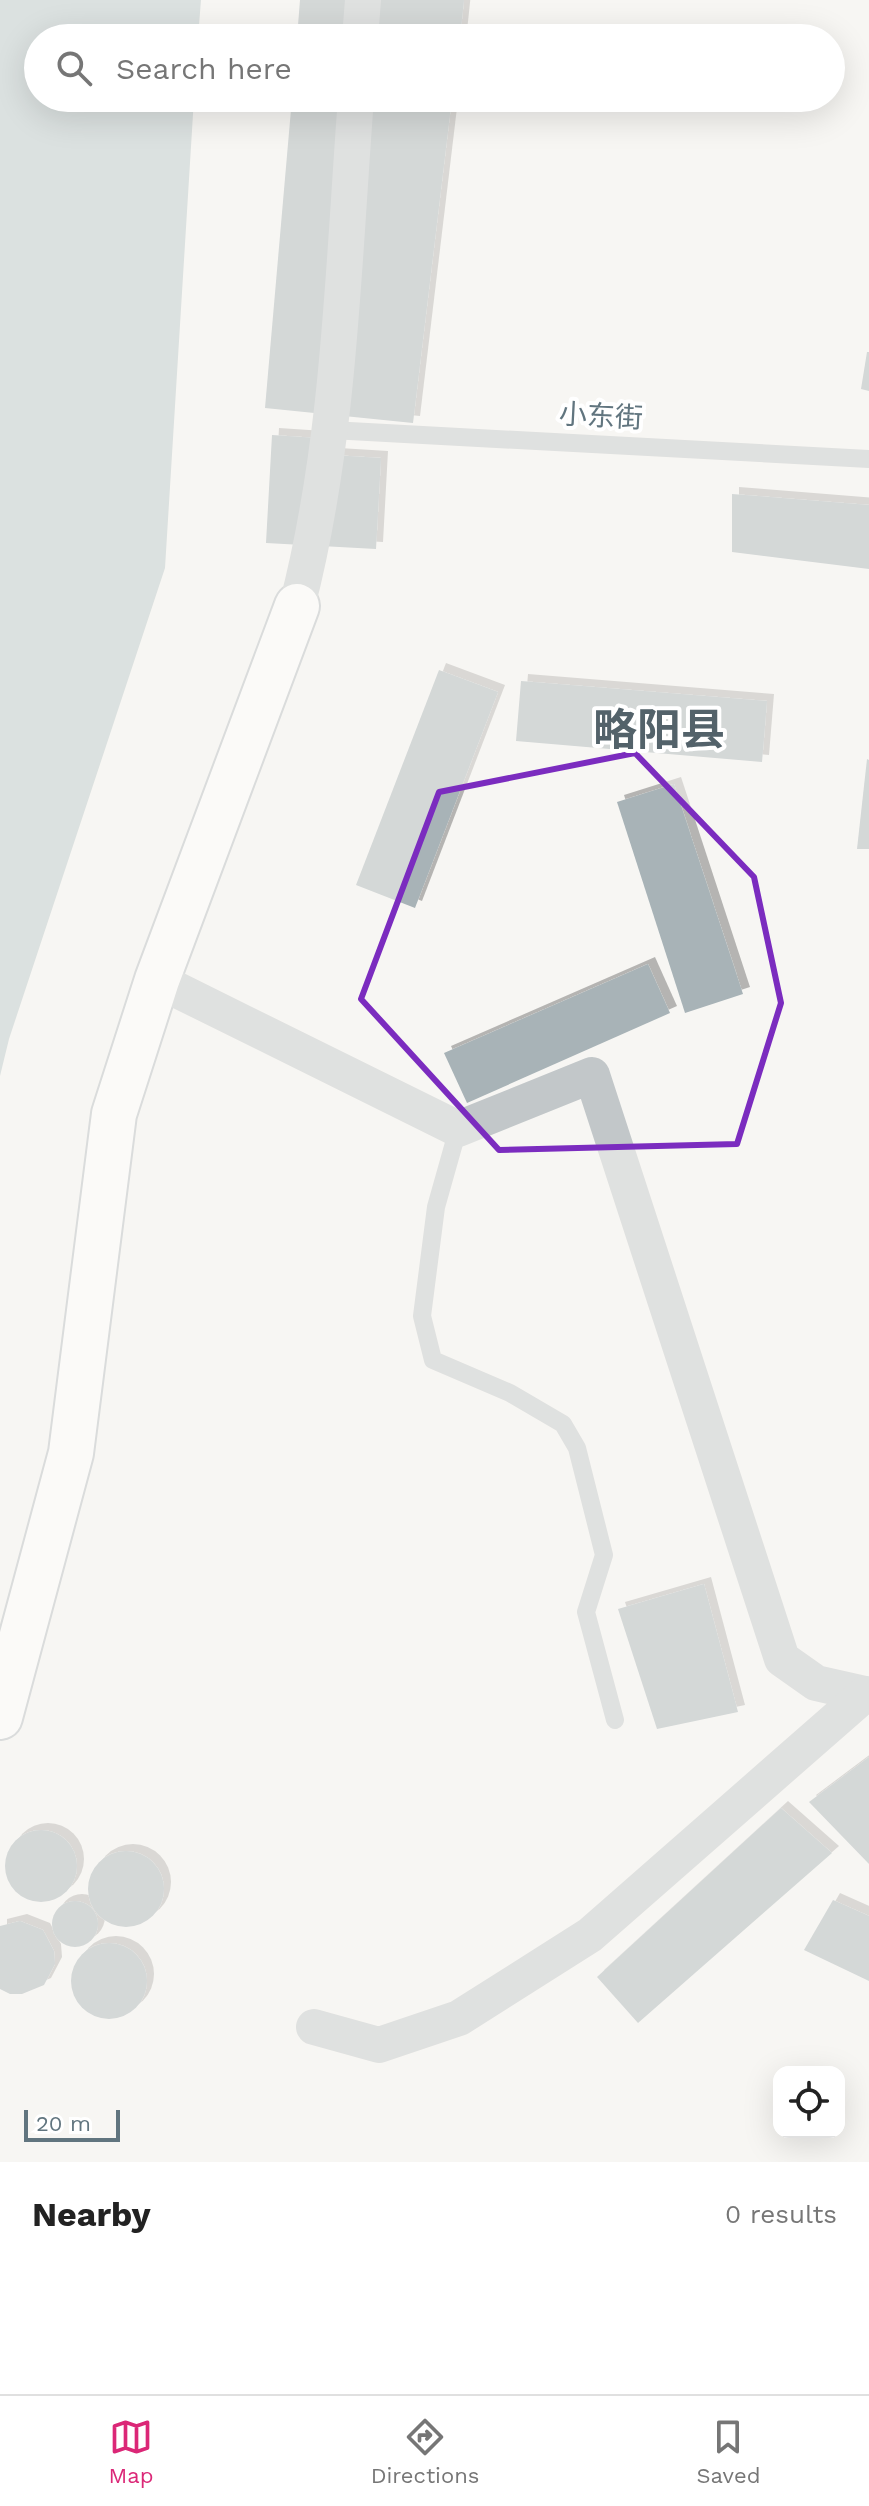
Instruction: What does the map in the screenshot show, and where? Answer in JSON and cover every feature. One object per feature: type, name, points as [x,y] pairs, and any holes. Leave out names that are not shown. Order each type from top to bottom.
[{"type":"street","points":[[361,24],[363,0]]},
{"type":"street","points":[[0,1717],[71,1453],[114,1114],[157,980],[297,606],[307,566],[331,430],[355,112]]},
{"type":"street","points":[[157,980],[458,1129],[592,1075],[782,1659],[816,1683],[867,1695]]},
{"type":"street","points":[[314,2027],[379,2045],[459,2018],[590,1935],[867,1695]]},
{"type":"lane","name":"小东街","points":[[331,430],[869,459]]},
{"type":"lane","points":[[458,1129],[436,1207],[422,1316],[433,1360],[510,1393],[563,1424],[577,1448],[604,1555],[586,1612],[615,1720]]},
{"type":"highlighted area","points":[[635,753],[754,877],[781,1003],[737,1144],[499,1150],[361,999],[439,792]]},
{"type":"shaded area","points":[[0,0],[201,0],[199,24],[24,24],[24,112],[193,112],[165,568],[9,1039],[0,1076]]},
{"type":"building","points":[[300,0],[464,0],[461,24],[298,24]]},
{"type":"building","points":[[291,112],[450,112],[413,423],[265,408]]},
{"type":"building","points":[[869,352],[869,391],[861,389]]},
{"type":"building","points":[[272,435],[317,438],[316,454],[381,458],[376,549],[266,543]]},
{"type":"building","points":[[732,494],[869,505],[869,569],[732,552]]},
{"type":"building","points":[[439,670],[498,692],[415,908],[356,885]]},
{"type":"building","points":[[521,681],[767,701],[762,762],[516,741]]},
{"type":"building","points":[[867,759],[869,849],[857,849]]},
{"type":"building","points":[[674,784],[743,994],[685,1013],[617,802]]},
{"type":"building","points":[[648,964],[670,1013],[467,1103],[444,1053]]},
{"type":"building","points":[[704,1584],[738,1712],[657,1729],[618,1609]]},
{"type":"building","points":[[869,1757],[869,1864],[809,1802]]},
{"type":"building","points":[[781,1808],[832,1853],[638,2023],[597,1977]]},
{"type":"building","points":[[48,1830],[67,1840],[75,1852],[75,1880],[67,1892],[55,1900],[34,1902],[15,1892],[7,1880],[5,1859],[15,1840],[27,1832]]},
{"type":"building","points":[[126,1851],[140,1854],[153,1862],[161,1875],[164,1889],[161,1903],[153,1916],[140,1924],[126,1927],[112,1924],[99,1916],[91,1903],[88,1889],[91,1875],[99,1862],[112,1854]]},
{"type":"building","points":[[833,1900],[869,1916],[869,1981],[804,1950]]},
{"type":"building","points":[[75,1901],[91,1908],[98,1924],[91,1940],[75,1947],[59,1940],[52,1924],[59,1908]]},
{"type":"building","points":[[20,1921],[43,1930],[54,1951],[55,1964],[44,1985],[22,1994],[10,1994],[0,1989],[0,1926]]},
{"type":"building","points":[[109,1943],[124,1946],[136,1954],[144,1966],[147,1981],[144,1996],[136,2008],[124,2016],[109,2019],[94,2016],[82,2008],[74,1996],[71,1981],[74,1966],[82,1954],[94,1946]]},
{"type":"district","name":"略阳县","points":[[659,730]]}]
